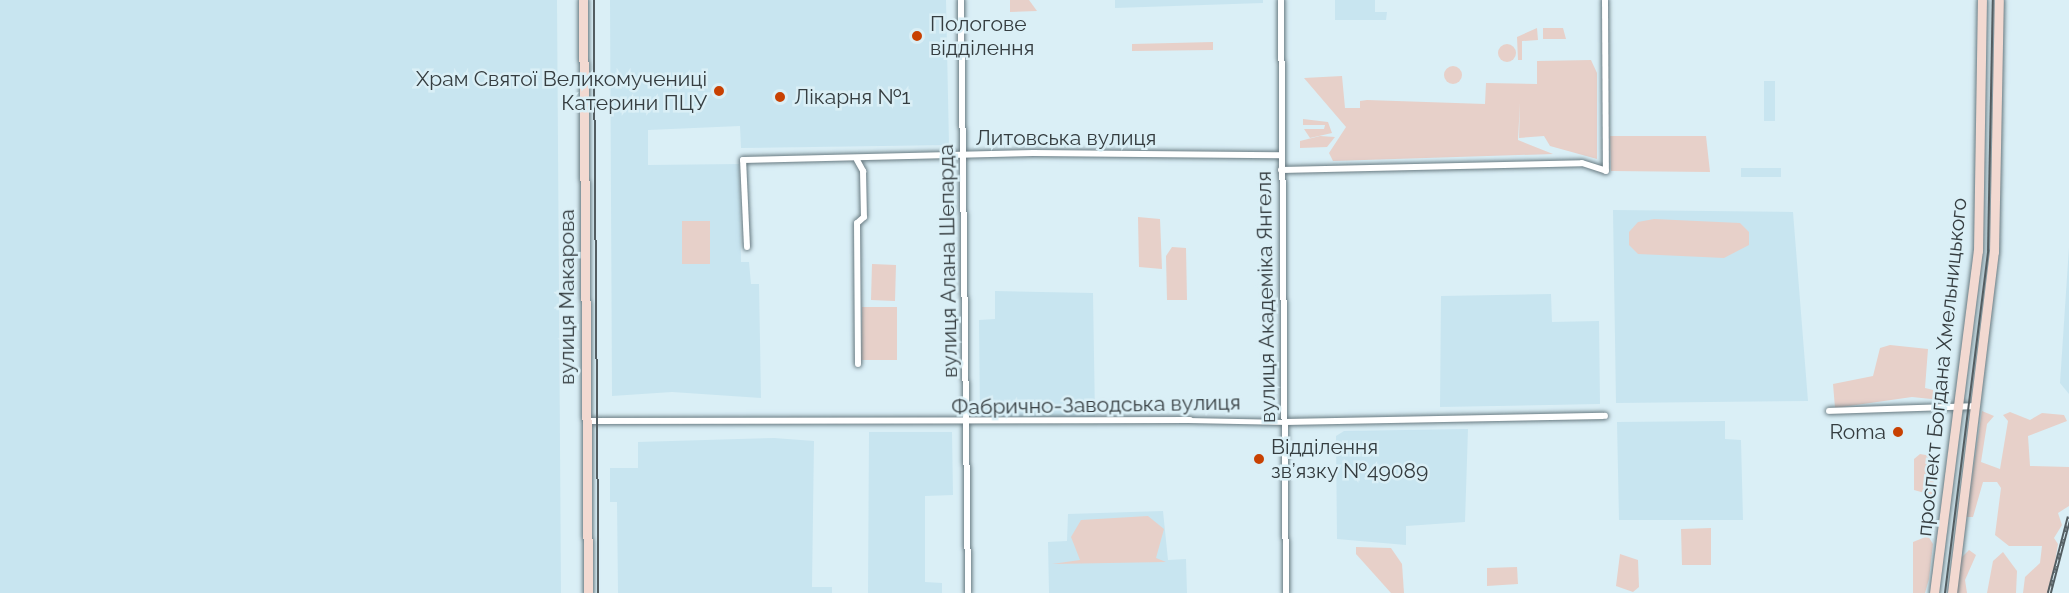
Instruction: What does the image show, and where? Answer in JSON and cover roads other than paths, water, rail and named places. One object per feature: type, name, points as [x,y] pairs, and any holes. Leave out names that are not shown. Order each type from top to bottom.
[{"type":"main road","name":"вулиця Макарова","points":[[583,0],[588,593]]},
{"type":"main road","name":"проспект Богдана Хмельницького","points":[[1934,593],[1978,251],[1982,0]]},
{"type":"main road","name":"проспект Богдана Хмельницького","points":[[1952,593],[1994,252],[1999,0]]},
{"type":"street","name":"вулиця Алана Шепарда","points":[[961,0],[968,593]]},
{"type":"street","name":"вулиця Академіка Янгеля","points":[[1281,0],[1286,593]]},
{"type":"street","points":[[1281,170],[1582,163],[1606,171],[1605,0]]},
{"type":"street","name":"Литовська вулиця","points":[[747,247],[743,160],[857,160],[963,153],[1281,155]]},
{"type":"street","points":[[857,160],[863,171],[864,217],[857,223],[858,364]]},
{"type":"street","points":[[1829,411],[1958,404],[1976,406]]},
{"type":"street","name":"Фабрично-Заводська вулиця","points":[[586,421],[966,423],[1190,420],[1285,422],[1605,416]]},
{"type":"tram line","points":[[594,0],[599,593]]},
{"type":"tram line","points":[[1945,593],[1988,251],[1993,0]]},
{"type":"railway","points":[[2049,593],[2069,517]]},
{"type":"place","name":"Пологове відділення","points":[[917,36]]},
{"type":"place","name":"Храм Святої Великомучениці Катерини ПЦУ","points":[[719,91]]},
{"type":"place","name":"Лікарня №1","points":[[780,97]]},
{"type":"place","name":"Roma","points":[[1898,432]]},
{"type":"place","name":"Відділення зв’язку №49089","points":[[1259,459]]}]
